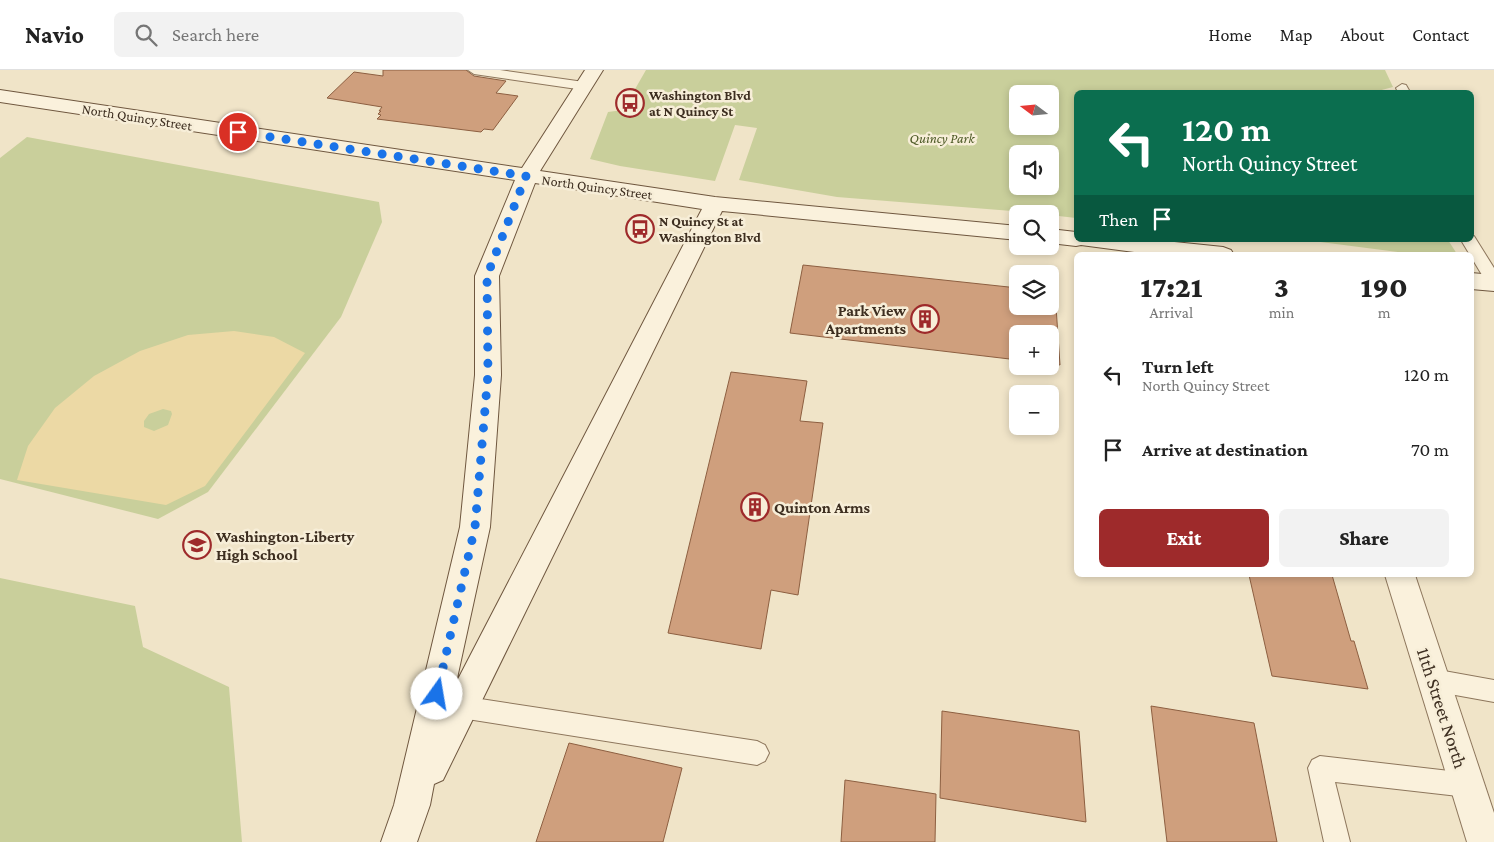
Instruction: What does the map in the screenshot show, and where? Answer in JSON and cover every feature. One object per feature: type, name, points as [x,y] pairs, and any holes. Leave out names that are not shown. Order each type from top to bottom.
[{"type":"main road","points":[[412,805],[475,527],[488,374],[487,276],[526,176],[589,78]]},
{"type":"main road","name":"North Quincy Street","points":[[0,96],[716,204],[1009,232]]},
{"type":"main road","points":[[398,842],[412,805],[716,204]]},
{"type":"main road","points":[[1059,237],[1074,238]]},
{"type":"main road","points":[[1107,242],[1196,252]]},
{"type":"main road","points":[[1474,281],[1494,282]]},
{"type":"main road","name":"11th Street North","points":[[1401,577],[1485,842]]},
{"type":"lane","points":[[474,70],[589,78]]},
{"type":"lane","points":[[1470,242],[1494,282]]},
{"type":"lane","points":[[1433,680],[1494,691]]},
{"type":"lane","points":[[461,707],[757,754]]},
{"type":"lane","points":[[1337,842],[1320,768],[1467,785]]},
{"type":"green space","name":"Quincy Park","points":[[646,70],[1385,70],[1393,87],[1382,90],[1074,90],[1074,218],[1059,216],[1059,205],[1009,205],[1009,211],[837,197],[739,180],[757,128],[735,125],[715,181],[620,166],[590,159],[608,112],[623,110]]},
{"type":"green space","points":[[27,137],[379,202],[382,222],[341,317],[208,492],[158,519],[0,479],[0,158]]},
{"type":"green space","points":[[1320,242],[1449,242],[1456,252],[1398,252]]},
{"type":"green space","points":[[0,578],[135,606],[143,647],[229,687],[242,842],[0,842]]},
{"type":"sand","points":[[234,331],[274,337],[305,353],[205,486],[166,505],[17,480],[28,446],[55,408],[94,376],[140,351],[188,335]],"holes":[[[163,409],[171,411],[172,414],[168,425],[154,431],[144,427],[144,421],[149,414]]]},
{"type":"building","points":[[383,70],[466,70],[474,76],[506,81],[496,93],[518,96],[493,130],[484,129],[481,132],[377,119],[381,115],[378,114],[382,107],[327,98],[354,72],[383,76]]},
{"type":"building","name":"Park View Apartments","points":[[803,265],[1009,287],[1009,315],[1057,315],[1057,325],[1009,325],[1009,359],[790,333]]},
{"type":"building","name":"Quinton Arms","points":[[731,372],[807,381],[800,421],[823,423],[798,595],[771,590],[761,649],[668,633]]},
{"type":"building","points":[[1249,577],[1333,577],[1351,641],[1354,641],[1368,689],[1272,676]]},
{"type":"building","points":[[1151,706],[1254,723],[1277,842],[1167,842]]},
{"type":"building","points":[[942,711],[1079,731],[1086,822],[940,798]]},
{"type":"building","points":[[569,743],[682,768],[663,842],[536,842]]},
{"type":"building","points":[[845,780],[936,794],[935,842],[841,842]]},
{"type":"place","name":"Washington Blvd at N Quincy St","points":[[630,103]]},
{"type":"place","name":"N Quincy St at Washington Blvd","points":[[640,229]]},
{"type":"place","name":"Park View Apartments","points":[[925,319]]},
{"type":"place","name":"Quinton Arms","points":[[755,507]]},
{"type":"place","name":"Washington-Liberty High School","points":[[197,545]]},
{"type":"route","points":[[238,132],[526,176],[487,276],[488,374],[475,527],[437,694]]}]
